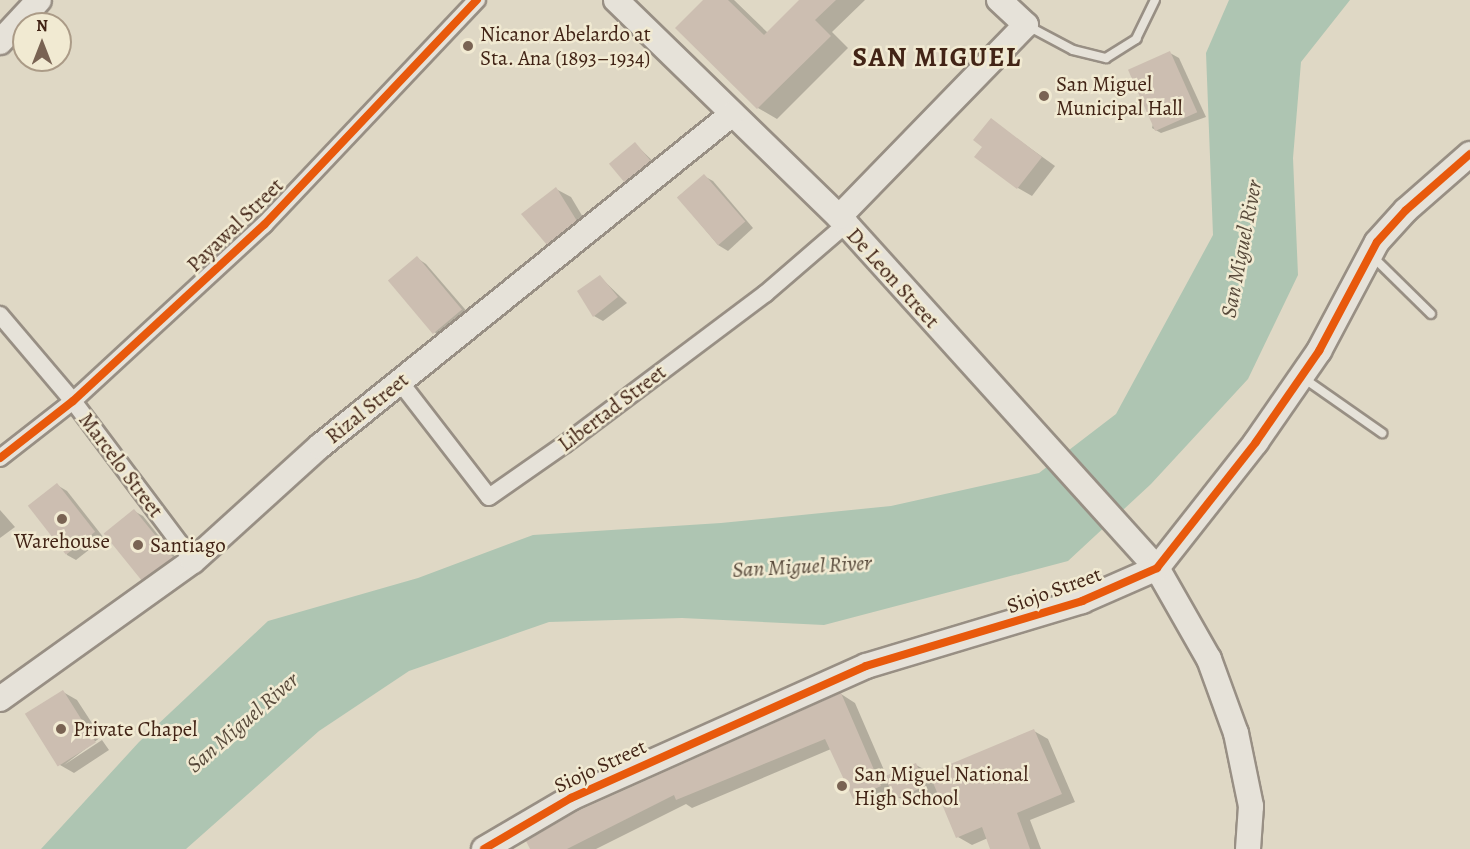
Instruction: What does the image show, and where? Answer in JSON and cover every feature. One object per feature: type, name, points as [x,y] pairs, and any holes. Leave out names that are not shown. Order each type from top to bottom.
[{"type":"main road","points":[[0,42],[39,0]]},
{"type":"main road","name":"De Leon Street","points":[[616,0],[842,221],[1043,445],[1153,563],[1209,659],[1236,733],[1251,806],[1248,849]]},
{"type":"main road","points":[[999,0],[1026,25]]},
{"type":"main road","name":"Libertad Street","points":[[842,221],[1026,25]]},
{"type":"main road","name":"Rizal Street","points":[[0,699],[193,561],[320,446],[732,114]]},
{"type":"main road","name":"Siojo Street","points":[[484,849],[571,798],[866,666],[1082,602],[1153,563],[1257,442],[1302,376],[1371,255],[1406,210],[1470,154]]},
{"type":"street","name":"Payawal Street","points":[[0,458],[73,401],[264,225],[477,0]]},
{"type":"street","name":"Libertad Street","points":[[400,382],[489,496],[566,444],[765,294],[842,221]]},
{"type":"street","name":"Marcelo Street","points":[[0,315],[73,401],[193,561]]},
{"type":"lane","points":[[1026,25],[1073,50],[1106,58],[1136,39],[1155,0]]},
{"type":"lane","points":[[1371,255],[1431,314]]},
{"type":"lane","points":[[1302,376],[1382,433]]},
{"type":"water","name":"San Miguel River","points":[[1229,0],[1350,0],[1301,62],[1293,158],[1298,275],[1248,379],[1151,484],[1068,561],[824,625],[682,618],[549,622],[409,671],[319,731],[186,849],[41,849],[139,742],[268,621],[418,578],[533,535],[721,523],[891,506],[1039,473],[1116,414],[1213,235],[1206,53]]},
{"type":"building","points":[[703,0],[728,0],[764,35],[799,0],[836,0],[815,20],[831,36],[757,109],[675,28]]},
{"type":"building","points":[[1170,51],[1197,112],[1155,131],[1128,70]]},
{"type":"building","points":[[991,118],[1042,157],[1017,189],[974,157],[982,147],[973,140]]},
{"type":"building","points":[[635,142],[651,161],[625,183],[609,164]]},
{"type":"building","points":[[704,174],[745,222],[718,245],[677,198]]},
{"type":"building","points":[[556,187],[577,221],[547,245],[521,214]]},
{"type":"building","points":[[417,256],[462,310],[433,334],[388,280]]},
{"type":"building","points":[[600,275],[618,297],[593,317],[577,291]]},
{"type":"building","name":"Warehouse","points":[[57,483],[95,532],[66,555],[28,506]]},
{"type":"building","name":"Santiago","points":[[134,509],[174,558],[143,583],[104,534]]},
{"type":"building","name":"Private Chapel","points":[[63,690],[96,743],[58,766],[25,714]]},
{"type":"building","points":[[841,693],[881,786],[853,799],[825,739],[676,800],[674,795],[567,849],[530,849],[526,841],[578,811]]},
{"type":"building","points":[[1034,729],[1062,794],[1017,813],[1030,849],[990,849],[982,827],[956,838],[929,773]]},
{"type":"building","points":[[916,763],[926,786],[894,799],[885,776]]},
{"type":"cycle path","points":[[0,458],[73,401],[264,225],[477,0]]},
{"type":"cycle path","points":[[484,849],[571,798],[866,666],[1082,601],[1157,568],[1256,442],[1319,351],[1377,242],[1406,210],[1470,154]]},
{"type":"place","name":"Nicanor Abelardo at Sta. Ana (1893–1934)","points":[[468,46]]},
{"type":"place","name":"San Miguel Municipal Hall","points":[[1044,96]]},
{"type":"place","name":"Warehouse","points":[[62,519]]},
{"type":"place","name":"Santiago","points":[[138,545]]},
{"type":"place","name":"Private Chapel","points":[[61,729]]},
{"type":"place","name":"San Miguel National High School","points":[[842,786]]},
{"type":"district","name":"SAN MIGUEL","points":[[937,58]]}]
